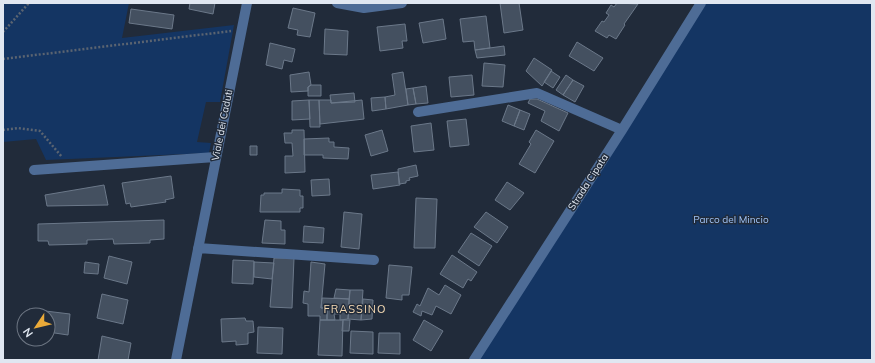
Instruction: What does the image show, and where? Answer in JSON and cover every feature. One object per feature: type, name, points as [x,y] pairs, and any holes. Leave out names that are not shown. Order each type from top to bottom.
[{"type":"street","name":"Viale dei Caduti","points":[[176,360],[215,157],[247,3]]},
{"type":"street","points":[[337,3],[358,8],[402,3]]},
{"type":"street","name":"Strada Cipata","points":[[474,360],[622,130],[701,3]]},
{"type":"street","points":[[418,112],[538,93],[622,130]]},
{"type":"street","points":[[34,170],[215,157]]},
{"type":"street","points":[[198,248],[374,260]]},
{"type":"path","points":[[3,32],[29,3]]},
{"type":"path","points":[[3,59],[242,28]]},
{"type":"path","points":[[3,130],[18,128],[40,131],[57,154],[62,157],[70,157]]},
{"type":"green space","points":[[3,3],[129,3],[122,38],[234,25],[220,102],[206,102],[197,142],[211,143],[209,153],[46,160],[36,139],[3,142]]},
{"type":"green space","name":"Parco del Mincio","points":[[701,3],[872,3],[872,360],[472,360]]},
{"type":"building","points":[[190,3],[215,3],[213,14],[189,9]]},
{"type":"building","points":[[500,3],[519,3],[523,30],[504,33]]},
{"type":"building","points":[[617,3],[638,4],[624,24],[625,25],[616,39],[609,35],[607,38],[595,31],[602,21],[604,22],[609,15],[606,13],[611,5],[614,7]]},
{"type":"building","points":[[293,8],[315,13],[310,37],[297,35],[298,30],[288,28]]},
{"type":"building","points":[[131,9],[174,15],[172,29],[129,23]]},
{"type":"building","points":[[486,16],[490,48],[475,50],[474,41],[463,42],[460,19]]},
{"type":"building","points":[[443,19],[446,39],[423,43],[419,23]]},
{"type":"building","points":[[405,24],[407,41],[402,41],[403,48],[380,51],[377,27]]},
{"type":"building","points":[[325,29],[348,31],[347,55],[324,54]]},
{"type":"building","points":[[577,42],[603,58],[594,71],[569,56]]},
{"type":"building","points":[[270,43],[295,49],[292,62],[284,60],[282,69],[266,65]]},
{"type":"building","points":[[504,46],[505,55],[477,58],[475,50]]},
{"type":"building","points":[[534,58],[552,70],[542,86],[526,71]]},
{"type":"building","points":[[484,63],[505,65],[503,87],[482,86]]},
{"type":"building","points":[[551,71],[560,77],[553,88],[544,82]]},
{"type":"building","points":[[309,72],[311,85],[308,87],[308,91],[291,92],[290,75]]},
{"type":"building","points":[[403,72],[408,105],[386,109],[385,97],[395,95],[392,74]]},
{"type":"building","points":[[472,75],[474,95],[451,97],[449,77]]},
{"type":"building","points":[[566,75],[573,80],[563,95],[556,90]]},
{"type":"building","points":[[573,80],[584,86],[575,102],[563,95]]},
{"type":"building","points":[[311,85],[321,85],[321,96],[308,96],[308,87]]},
{"type":"building","points":[[426,86],[428,103],[416,104],[413,88]]},
{"type":"building","points":[[413,88],[416,104],[408,105],[406,89]]},
{"type":"building","points":[[354,93],[355,102],[331,103],[330,95]]},
{"type":"building","points":[[385,97],[386,109],[372,111],[371,98]]},
{"type":"building","points":[[530,99],[537,99],[568,113],[559,131],[541,121],[545,111],[528,103]]},
{"type":"building","points":[[309,100],[310,119],[292,120],[292,101]]},
{"type":"building","points":[[309,100],[319,100],[320,127],[310,127]]},
{"type":"building","points":[[319,100],[331,100],[331,103],[362,100],[364,119],[320,124]]},
{"type":"building","points":[[508,105],[520,110],[514,126],[502,121]]},
{"type":"building","points":[[520,110],[530,114],[524,130],[514,126]]},
{"type":"building","points":[[466,119],[469,145],[450,147],[447,121]]},
{"type":"building","points":[[431,123],[434,150],[414,152],[411,126]]},
{"type":"building","points":[[292,130],[304,130],[305,172],[285,173],[285,156],[293,156],[292,143],[285,143],[284,133],[292,133]]},
{"type":"building","points":[[382,130],[388,151],[371,156],[365,135]]},
{"type":"building","points":[[536,130],[554,141],[535,173],[519,164],[531,144],[529,142]]},
{"type":"building","points":[[329,138],[329,142],[334,142],[334,147],[349,148],[348,159],[323,158],[323,155],[304,155],[304,139]]},
{"type":"building","points":[[250,146],[257,146],[257,155],[250,155]]},
{"type":"building","points":[[416,165],[418,176],[409,178],[410,180],[406,181],[406,183],[399,184],[398,169]]},
{"type":"building","points":[[398,172],[400,185],[373,189],[371,175]]},
{"type":"building","points":[[171,176],[174,198],[165,200],[166,202],[131,207],[130,203],[126,204],[122,183]]},
{"type":"building","points":[[329,179],[330,195],[312,196],[311,180]]},
{"type":"building","points":[[507,182],[524,193],[510,210],[495,200]]},
{"type":"building","points":[[104,185],[108,205],[47,206],[45,195]]},
{"type":"building","points":[[282,189],[300,190],[300,196],[303,196],[303,208],[300,208],[300,212],[260,212],[261,195],[264,195],[264,193],[282,193]]},
{"type":"building","points":[[416,198],[437,199],[435,248],[414,248]]},
{"type":"building","points":[[344,212],[362,214],[359,249],[341,247]]},
{"type":"building","points":[[486,212],[508,227],[497,243],[474,227]]},
{"type":"building","points":[[164,220],[164,239],[150,240],[150,243],[114,244],[113,239],[87,240],[87,244],[49,245],[48,241],[38,241],[38,224]]},
{"type":"building","points":[[265,220],[281,221],[281,230],[285,230],[285,244],[262,243]]},
{"type":"building","points":[[304,226],[324,228],[323,243],[303,242]]},
{"type":"building","points":[[471,233],[492,246],[479,266],[458,252]]},
{"type":"building","points":[[452,255],[477,272],[471,281],[468,279],[463,288],[440,274]]},
{"type":"building","points":[[109,256],[132,262],[127,284],[104,278]]},
{"type":"building","points":[[274,258],[294,258],[292,308],[270,307]]},
{"type":"building","points":[[233,260],[254,261],[253,284],[232,283]]},
{"type":"building","points":[[85,262],[99,264],[98,274],[84,273]]},
{"type":"building","points":[[254,262],[274,263],[272,279],[254,277]]},
{"type":"building","points":[[311,262],[325,264],[321,308],[327,308],[327,320],[320,320],[320,316],[308,316],[308,304],[303,303],[304,291],[309,292]]},
{"type":"building","points":[[389,265],[412,267],[409,295],[402,295],[402,300],[386,298]]},
{"type":"building","points":[[445,285],[461,295],[451,314],[436,306],[432,315],[422,311],[421,316],[413,312],[417,304],[420,306],[428,288],[439,295]]},
{"type":"building","points":[[336,289],[350,290],[349,299],[334,298]]},
{"type":"building","points":[[350,290],[363,290],[361,320],[348,319]]},
{"type":"building","points":[[102,294],[128,300],[123,324],[97,318]]},
{"type":"building","points":[[322,298],[349,299],[348,319],[340,320],[340,314],[334,314],[335,320],[327,320],[327,308],[321,308]]},
{"type":"building","points":[[363,299],[373,300],[372,319],[361,320]]},
{"type":"building","points":[[56,312],[70,314],[68,335],[56,333]]},
{"type":"building","points":[[245,318],[246,321],[253,321],[254,332],[248,333],[248,344],[236,345],[236,341],[222,342],[221,319]]},
{"type":"building","points":[[320,320],[343,320],[342,356],[318,355]]},
{"type":"building","points":[[343,320],[350,320],[349,331],[342,331]]},
{"type":"building","points":[[424,320],[443,331],[431,351],[413,340]]},
{"type":"building","points":[[258,327],[283,328],[282,354],[257,353]]},
{"type":"building","points":[[351,331],[373,332],[373,354],[350,353]]},
{"type":"building","points":[[379,333],[400,333],[400,354],[378,353]]},
{"type":"building","points":[[102,336],[131,343],[128,360],[98,360]]},
{"type":"district","name":"FRASSINO","points":[[355,309]]}]
